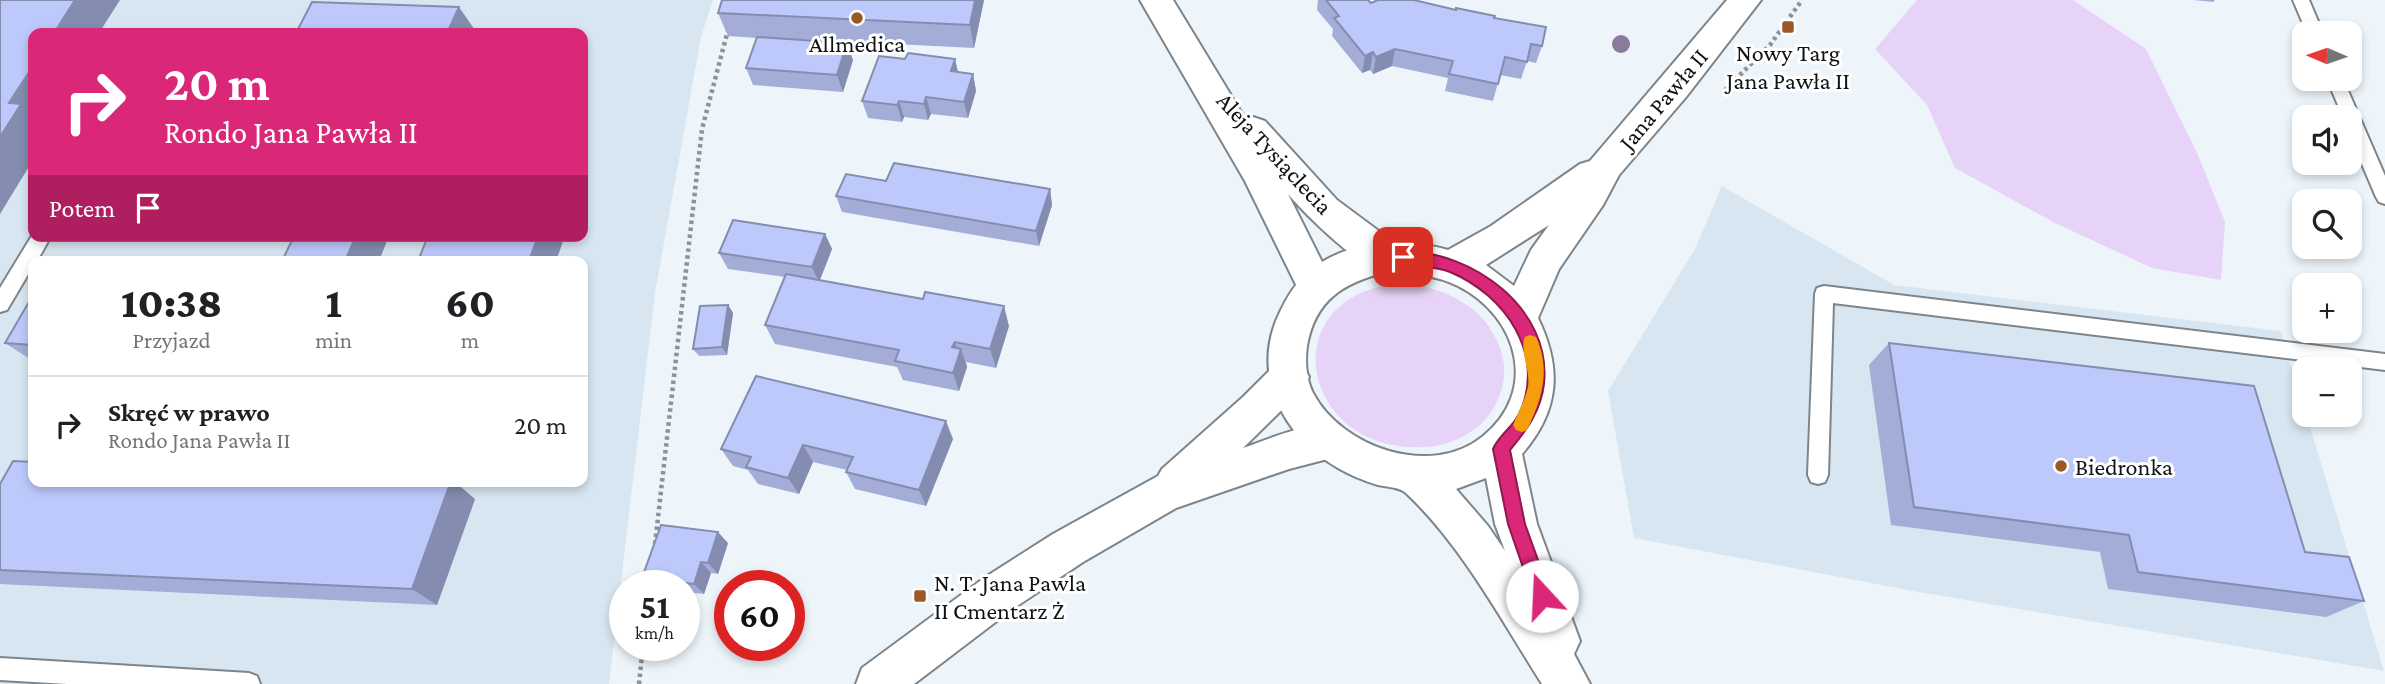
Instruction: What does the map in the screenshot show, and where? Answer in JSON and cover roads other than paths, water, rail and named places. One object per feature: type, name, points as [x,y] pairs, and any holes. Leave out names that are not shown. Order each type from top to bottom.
[{"type":"main road","name":"Aleja Tysiąclecia","points":[[1156,0],[1260,174],[1316,288]]},
{"type":"main road","name":"Jana Pawła II","points":[[1452,265],[1504,237],[1606,165],[1674,88],[1745,0]]},
{"type":"main road","name":"Aleja Tysiąclecia","points":[[1200,73],[1324,210],[1386,257]]},
{"type":"main road","name":"Jana Pawła II","points":[[1519,318],[1544,261],[1590,195],[1606,165]]},
{"type":"main road","points":[[1386,257],[1419,257],[1452,265],[1497,292],[1519,318],[1534,351],[1536,387],[1525,420],[1501,449],[1463,469],[1417,475],[1379,469],[1329,442],[1303,411],[1289,377],[1286,358],[1288,338],[1303,303],[1316,288],[1355,264],[1386,257]]},
{"type":"main road","points":[[1164,493],[1257,410],[1289,377]]},
{"type":"main road","points":[[878,684],[999,593],[1068,548],[1164,493],[1290,451],[1329,442]]},
{"type":"main road","points":[[1501,449],[1516,524],[1574,684]]},
{"type":"main road","points":[[1417,475],[1473,540],[1569,684]]},
{"type":"lane","points":[[2301,0],[2310,21]]},
{"type":"lane","points":[[2340,91],[2385,197]]},
{"type":"lane","points":[[0,304],[28,259]]},
{"type":"lane","points":[[1818,475],[1824,294],[2385,362]]},
{"type":"lane","points":[[0,669],[249,684]]},
{"type":"place","name":"Allmedica","points":[[857,18]]},
{"type":"place","name":"Nowy Targ Jana Pawła II","points":[[1788,27]]},
{"type":"place","name":"Biedronka","points":[[2061,466]]},
{"type":"place","name":"N. T. Jana Pawla II Cmentarz Ż","points":[[920,596]]}]
